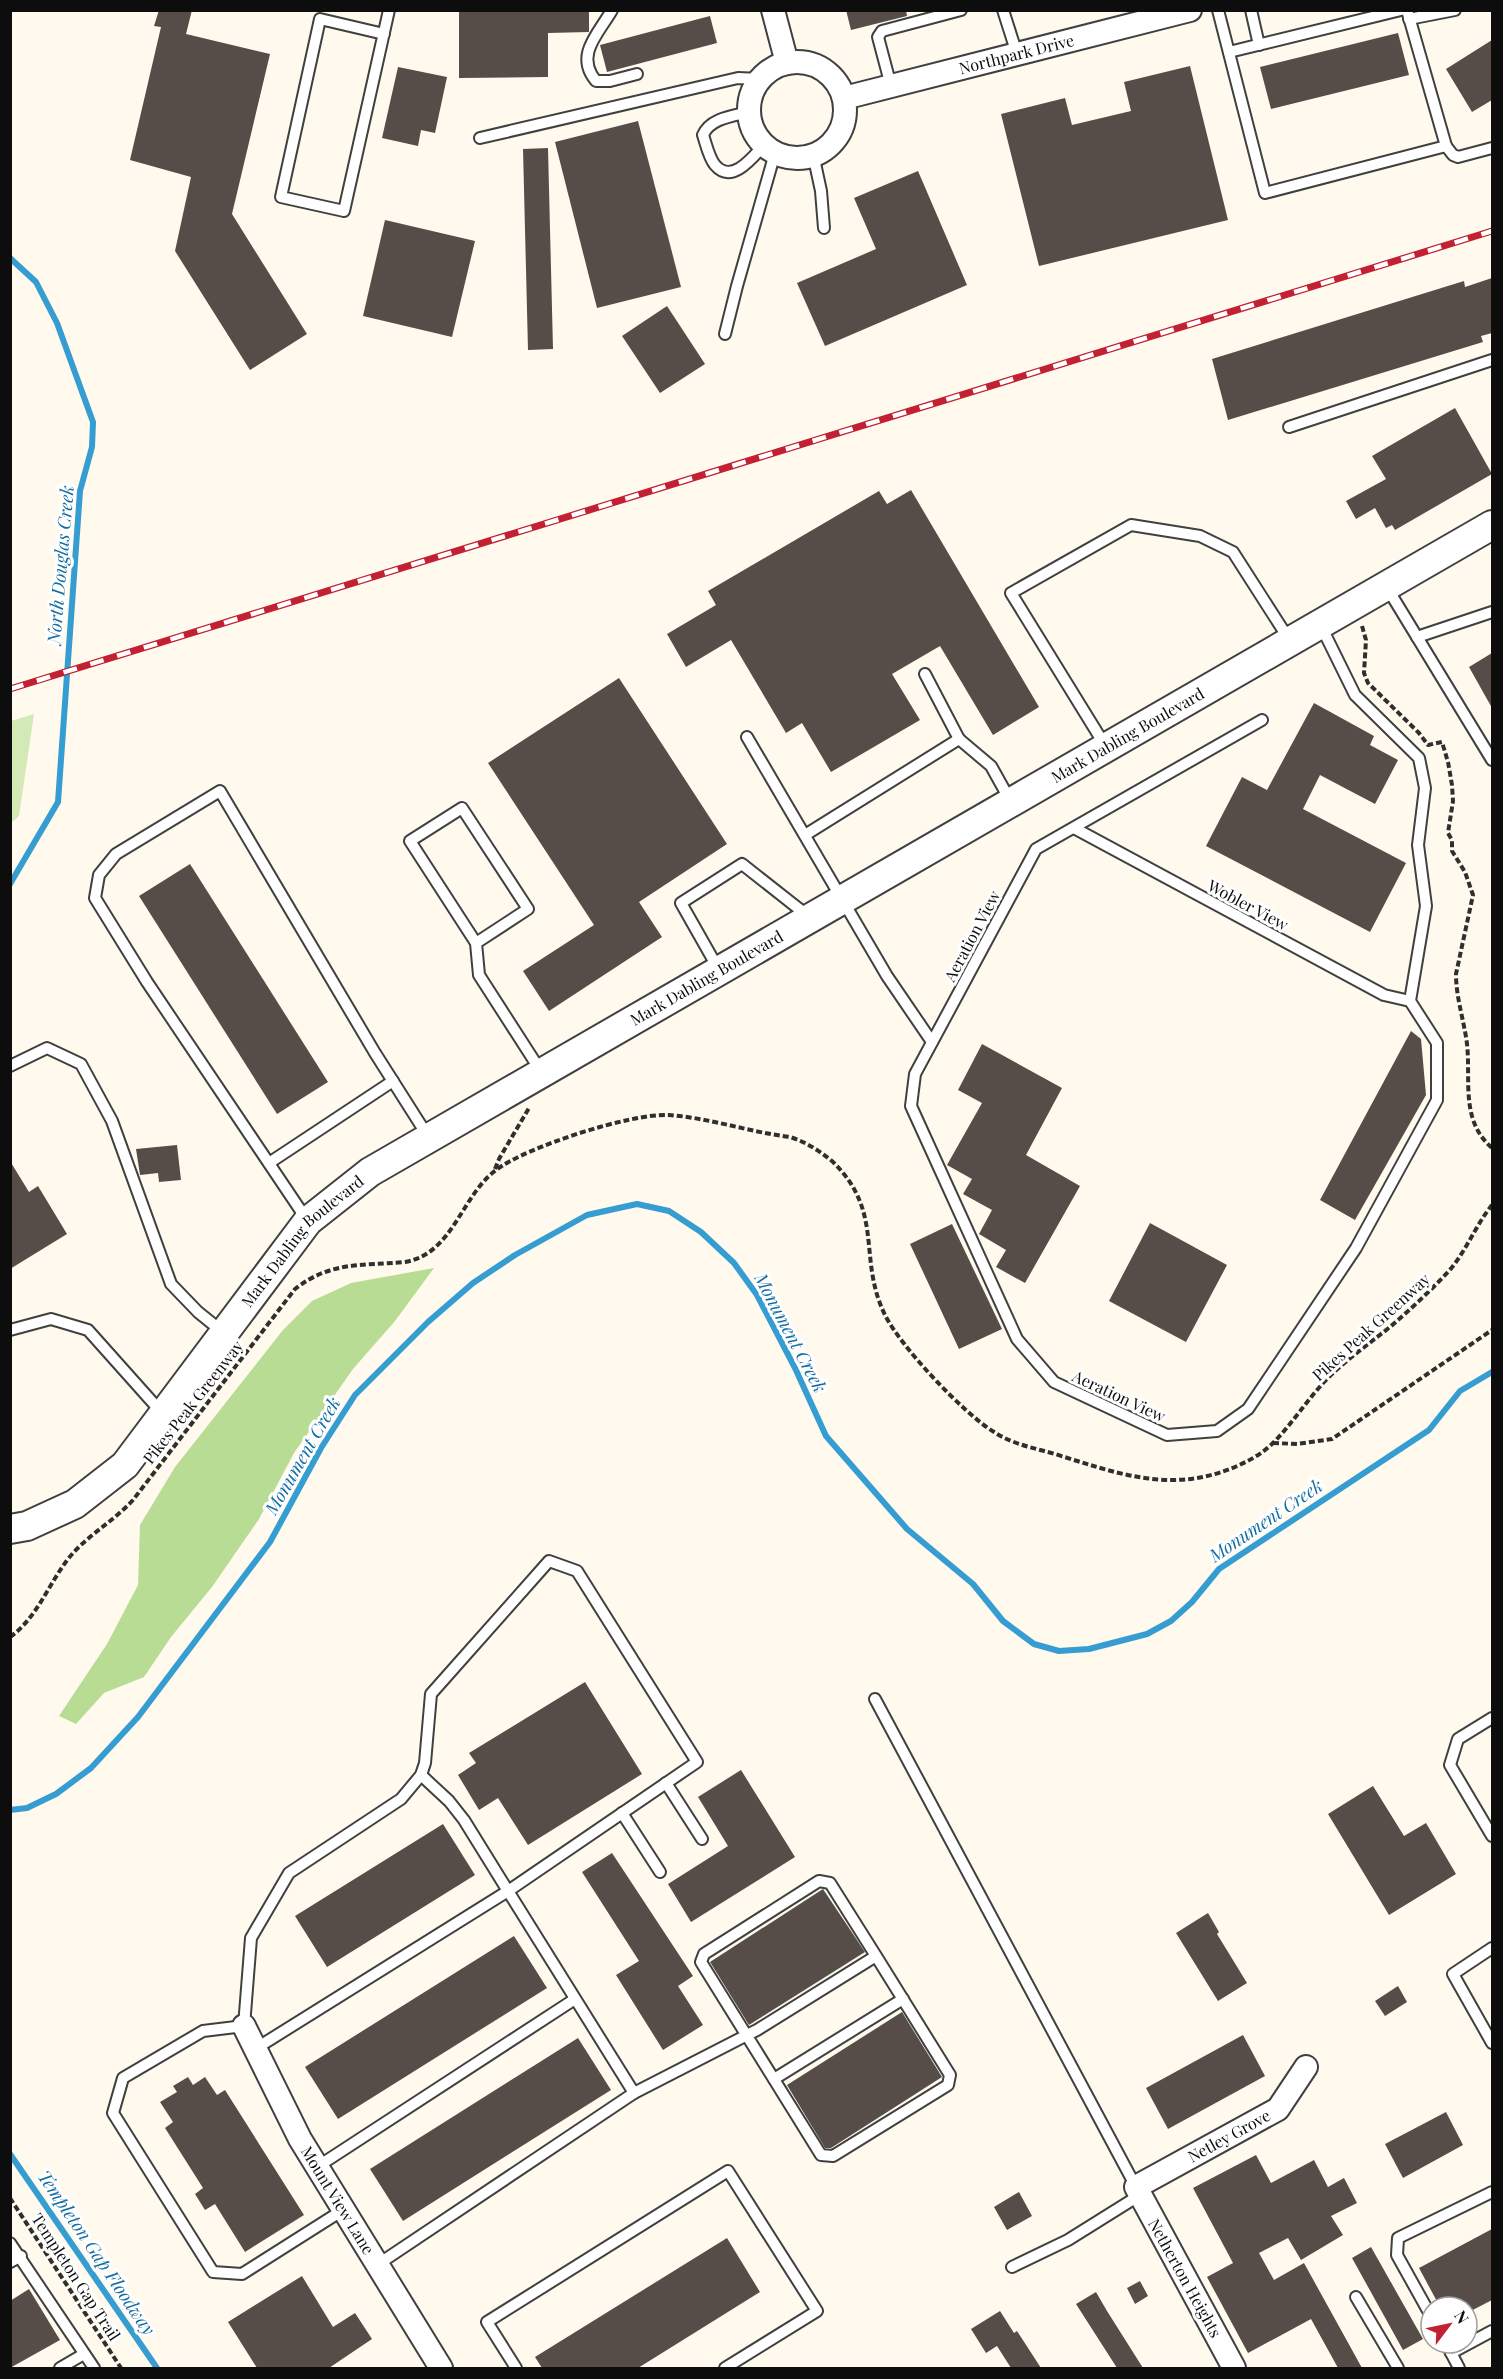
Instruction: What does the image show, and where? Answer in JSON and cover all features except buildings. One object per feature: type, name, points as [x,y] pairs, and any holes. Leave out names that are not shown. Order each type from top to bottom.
[{"type":"street","points":[[773,10],[787,63]]},
{"type":"street","name":"Northpark Drive","points":[[844,98],[1190,10]]},
{"type":"street","points":[[787,63],[808,63],[826,71],[841,88],[844,98],[845,116],[840,134],[827,148],[804,158],[790,158],[770,149],[754,131],[749,112],[752,94],[760,79],[779,65],[787,63]]},
{"type":"street","name":"Mark Dabling Boulevard","points":[[10,1529],[27,1526],[75,1504],[125,1465],[308,1221],[370,1172],[1492,525]]},
{"type":"street","name":"Mount View Lane","points":[[244,2026],[300,2139],[441,2368]]},
{"type":"street","name":"Netley Grove","points":[[1138,2191],[1278,2109],[1306,2067]]},
{"type":"street","name":"Netherton Heights","points":[[1138,2191],[1234,2368]]},
{"type":"lane","points":[[384,34],[320,20],[281,196],[344,211],[384,34],[389,10]]},
{"type":"lane","points":[[612,10],[590,47],[586,60],[589,73],[596,81],[610,81],[637,74]]},
{"type":"lane","points":[[891,86],[878,37],[882,31],[961,10]]},
{"type":"lane","points":[[1003,10],[1017,54]]},
{"type":"lane","points":[[1218,10],[1265,193],[1446,146]]},
{"type":"lane","points":[[1251,10],[1259,45]]},
{"type":"lane","points":[[1229,51],[1401,10]]},
{"type":"lane","points":[[1455,10],[1408,15],[1446,146],[1453,155],[1458,157],[1492,148]]},
{"type":"lane","points":[[480,138],[738,78],[760,79]]},
{"type":"lane","points":[[749,112],[712,122],[706,128],[703,135],[714,164],[721,171],[732,172],[741,169],[770,149]]},
{"type":"lane","points":[[725,334],[770,149]]},
{"type":"lane","points":[[813,154],[821,190],[824,228]]},
{"type":"lane","points":[[1289,427],[1492,360]]},
{"type":"lane","points":[[1106,748],[1011,594],[1131,525],[1200,536],[1233,552],[1290,641]]},
{"type":"lane","points":[[1386,586],[1492,760]]},
{"type":"lane","points":[[1417,637],[1492,612]]},
{"type":"lane","points":[[1320,624],[1355,695],[1419,758],[1425,788],[1418,845],[1426,906],[1410,1001]]},
{"type":"lane","points":[[925,674],[959,739],[991,766],[1011,802]]},
{"type":"lane","name":"Aeration View","points":[[1262,720],[1036,849],[915,1074],[911,1106],[1017,1339],[1054,1382],[1167,1435],[1217,1431],[1248,1409],[1356,1248],[1437,1100],[1437,1043],[1410,1001]]},
{"type":"lane","points":[[747,737],[886,976],[932,1042]]},
{"type":"lane","points":[[805,835],[959,739]]},
{"type":"lane","points":[[308,1221],[147,982],[95,898],[99,875],[116,854],[220,791],[429,1138]]},
{"type":"lane","points":[[476,943],[528,909],[462,808],[410,841],[476,943],[479,975],[542,1073]]},
{"type":"lane","name":"Wobler View","points":[[1074,828],[1384,995],[1410,1001]]},
{"type":"lane","points":[[719,970],[681,903],[742,864],[810,918]]},
{"type":"lane","points":[[10,1066],[47,1048],[81,1064],[112,1121],[171,1284],[198,1312],[224,1333]]},
{"type":"lane","points":[[269,1163],[393,1081]]},
{"type":"lane","points":[[10,1330],[51,1319],[88,1330],[164,1414]]},
{"type":"lane","points":[[254,2049],[508,1891],[697,1762],[577,1571],[549,1561],[430,1694],[425,1763],[421,1775],[401,1799],[289,1873],[251,1938],[244,2026],[203,2031],[123,2078],[113,2113],[213,2272],[242,2274],[343,2210]]},
{"type":"lane","points":[[875,1699],[1138,2191],[1068,2240],[1012,2268]]},
{"type":"lane","points":[[1492,1718],[1458,1738],[1450,1765],[1492,1836]]},
{"type":"lane","points":[[421,1775],[449,1801],[464,1820],[634,2093]]},
{"type":"lane","points":[[666,1783],[702,1839]]},
{"type":"lane","points":[[622,1813],[660,1872]]},
{"type":"lane","points":[[819,1881],[830,1883],[876,1956],[950,2075],[948,2085],[833,2156],[821,2155],[701,1962],[704,1954],[819,1881]]},
{"type":"lane","points":[[1492,1948],[1453,1974],[1492,2043]]},
{"type":"lane","points":[[376,2265],[634,2093],[747,2035],[876,1956]]},
{"type":"lane","points":[[317,2167],[575,1999]]},
{"type":"lane","points":[[774,2079],[903,1999]]},
{"type":"lane","points":[[516,2368],[487,2322],[728,2171],[817,2311],[725,2368]]},
{"type":"lane","points":[[1419,2295],[1397,2255],[1398,2238],[1492,2192]]},
{"type":"lane","points":[[10,2243],[21,2256],[94,2368]]},
{"type":"lane","points":[[10,2262],[21,2256]]},
{"type":"lane","points":[[1356,2297],[1398,2368]]},
{"type":"lane","points":[[60,2368],[84,2354]]},
{"type":"path","points":[[1355,604],[1366,640],[1364,668],[1368,683],[1428,745],[1442,742],[1448,762],[1453,801],[1448,833],[1452,840],[1452,851],[1465,872],[1473,895],[1456,975],[1456,986],[1467,1047],[1470,1108],[1475,1126],[1492,1148]]},
{"type":"path","points":[[495,1170],[499,1159],[527,1115],[542,1073]]},
{"type":"path","name":"Pikes Peak Greenway","points":[[10,1637],[24,1627],[76,1551],[110,1523],[133,1500],[295,1289],[330,1268],[417,1259],[449,1232],[480,1187],[495,1170],[525,1155],[577,1135],[626,1120],[654,1115],[690,1118],[803,1141],[839,1168],[860,1198],[867,1221],[875,1290],[895,1331],[961,1405],[996,1434],[1114,1472],[1171,1482],[1208,1477],[1246,1461],[1273,1443],[1329,1376],[1392,1325],[1450,1269],[1492,1205]]},
{"type":"path","points":[[1273,1443],[1297,1444],[1332,1439],[1492,1330]]},
{"type":"path","name":"Templeton Gap Trail","points":[[10,2199],[121,2368]]},
{"type":"green space","points":[[34,714],[19,816],[11,823],[11,721]]},
{"type":"green space","points":[[434,1268],[395,1321],[353,1369],[294,1453],[259,1519],[212,1587],[171,1637],[144,1677],[104,1693],[76,1724],[59,1716],[107,1644],[138,1585],[140,1525],[175,1467],[283,1330],[312,1301],[351,1283]]},
{"type":"waterway","name":"North Douglas Creek","points":[[10,258],[36,282],[57,323],[93,422],[92,447],[80,491],[58,802],[10,884]]},
{"type":"waterway","name":"Monument Creek","points":[[10,1810],[27,1808],[56,1794],[91,1768],[138,1717],[270,1542],[321,1448],[355,1395],[428,1322],[473,1283],[515,1255],[587,1215],[637,1204],[669,1211],[701,1232],[734,1263],[757,1295],[795,1368],[826,1436],[907,1529],[973,1584],[1003,1621],[1034,1644],[1059,1651],[1089,1649],[1147,1634],[1171,1621],[1192,1602],[1219,1569],[1429,1430],[1460,1391],[1492,1372]]},
{"type":"waterway","name":"Templeton Gap Floodway","points":[[10,2154],[157,2368]]},
{"type":"railway","points":[[10,689],[1492,231]]}]
